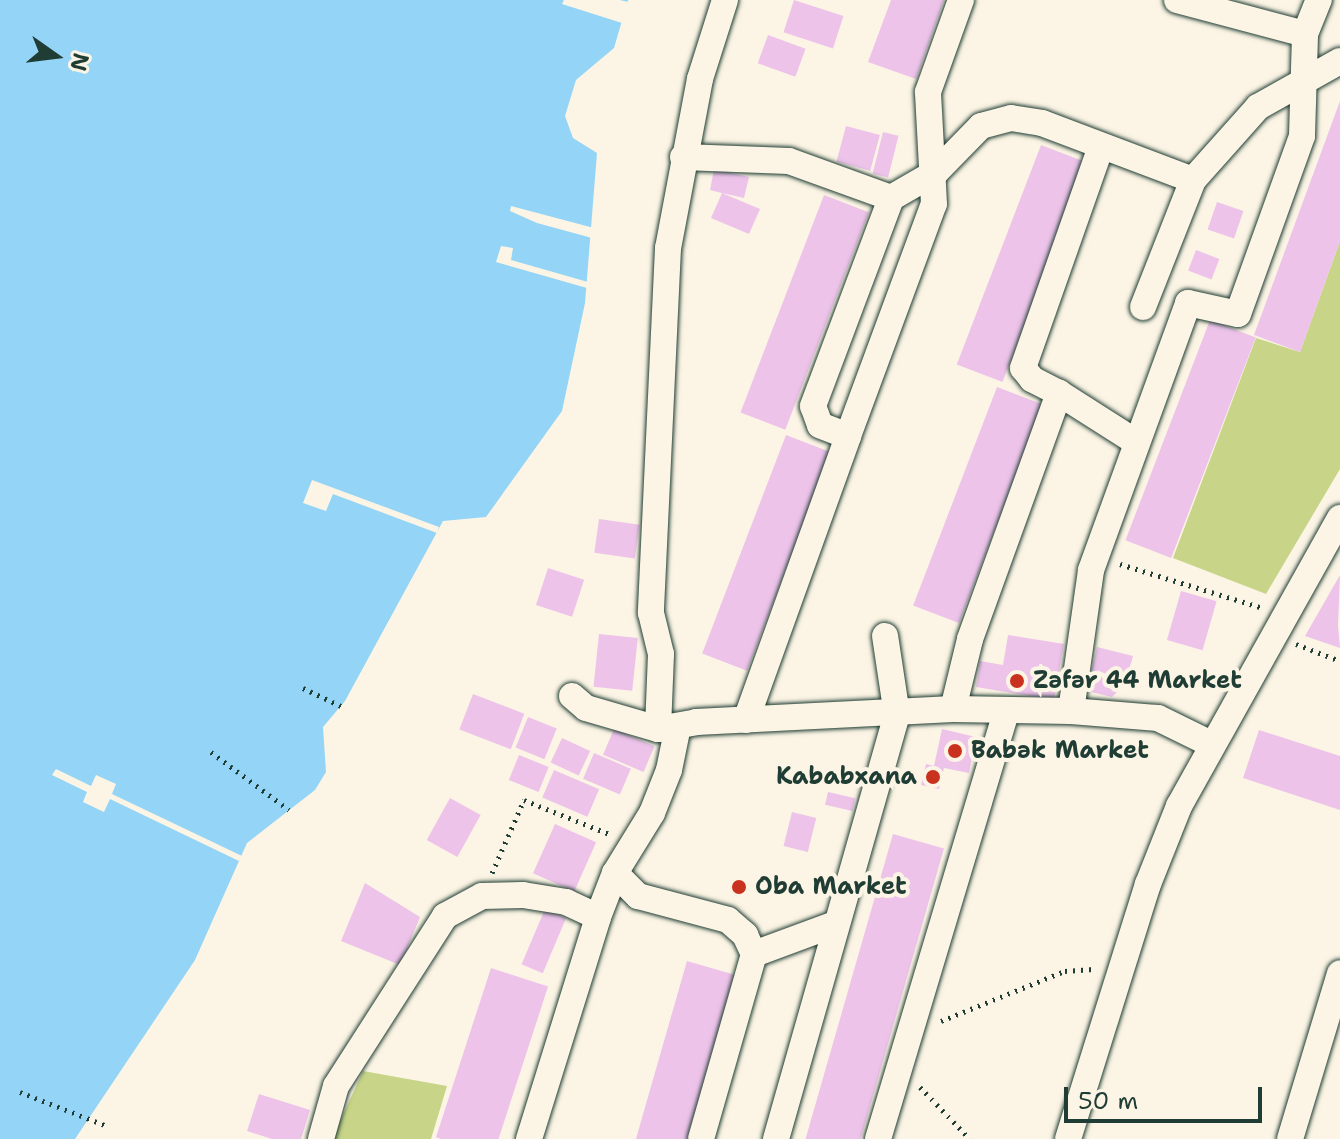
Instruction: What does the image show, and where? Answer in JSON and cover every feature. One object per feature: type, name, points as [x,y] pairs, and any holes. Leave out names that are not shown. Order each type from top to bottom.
[{"type":"street","points":[[529,1139],[598,917],[615,873],[635,844],[669,770],[661,654],[651,613],[668,248],[700,79],[725,0]]},
{"type":"street","points":[[746,720],[934,204],[936,172],[928,92],[961,0]]},
{"type":"street","points":[[1177,0],[1305,34]]},
{"type":"street","points":[[1071,711],[1081,622],[1096,556],[1188,303],[1238,314],[1302,136],[1305,34],[1319,0]]},
{"type":"street","points":[[1143,307],[1193,180],[1258,107],[1304,78],[1340,61]]},
{"type":"street","points":[[848,436],[820,425],[813,406],[891,198],[936,172],[981,126],[1011,118],[1042,123],[1193,180]]},
{"type":"street","points":[[1101,147],[1023,368],[1032,379],[1136,442]]},
{"type":"street","points":[[683,157],[789,161],[891,198]]},
{"type":"street","points":[[953,709],[970,639],[1059,393]]},
{"type":"street","points":[[1068,1139],[1163,844],[1211,744],[1340,518]]},
{"type":"street","points":[[776,1139],[897,715],[885,636]]},
{"type":"street","points":[[572,696],[586,708],[668,728],[746,720],[897,715],[953,709],[1071,711],[1158,718],[1211,744]]},
{"type":"street","points":[[878,1139],[1006,712]]},
{"type":"street","points":[[615,873],[638,896],[728,920],[745,935],[754,954],[701,1139]]},
{"type":"street","points":[[321,1139],[336,1086],[445,916],[482,896],[566,902],[598,917]]},
{"type":"street","points":[[754,954],[835,924]]},
{"type":"street","points":[[1290,1139],[1340,973]]},
{"type":"path","points":[[1096,556],[1277,624],[1340,661]]},
{"type":"path","points":[[303,688],[341,706]]},
{"type":"path","points":[[211,752],[289,810]]},
{"type":"path","points":[[482,896],[524,800],[635,844]]},
{"type":"path","points":[[910,1033],[1065,971],[1121,968]]},
{"type":"path","points":[[900,1066],[970,1139]]},
{"type":"path","points":[[20,1092],[107,1126]]},
{"type":"green space","points":[[1340,241],[1340,469],[1266,594],[1173,558],[1256,338],[1300,352]]},
{"type":"green space","points":[[363,1071],[447,1086],[431,1139],[332,1139]]},
{"type":"water","points":[[0,0],[628,0],[614,48],[576,80],[565,116],[573,138],[597,153],[585,303],[562,411],[486,517],[443,521],[345,701],[323,727],[326,772],[315,790],[247,843],[195,960],[75,1139],[0,1139]]},
{"type":"pier","points":[[564,0],[628,2],[622,23],[562,4]]},
{"type":"pier","points":[[511,206],[594,228],[592,238],[537,223],[510,211]]},
{"type":"pier","points":[[501,246],[513,248],[511,260],[588,282],[587,288],[496,262]]},
{"type":"pier","points":[[312,480],[439,527],[437,533],[333,494],[326,511],[303,503]]},
{"type":"pier","points":[[56,769],[91,786],[96,775],[116,784],[112,794],[242,856],[239,861],[110,799],[104,812],[83,802],[87,792],[52,775]]},
{"type":"building","points":[[794,0],[843,16],[833,48],[783,32]]},
{"type":"building","points":[[891,0],[944,0],[916,79],[868,62]]},
{"type":"building","points":[[768,35],[806,49],[795,77],[758,63]]},
{"type":"building","points":[[1340,101],[1340,241],[1300,352],[1254,335]]},
{"type":"building","points":[[846,126],[880,135],[870,171],[836,162]]},
{"type":"building","points":[[883,132],[899,136],[888,178],[873,174]]},
{"type":"building","points":[[1041,145],[1087,163],[1003,382],[957,364]]},
{"type":"building","points":[[714,169],[749,177],[744,198],[710,190]]},
{"type":"building","points":[[722,193],[760,209],[749,234],[711,218]]},
{"type":"building","points":[[824,195],[869,212],[785,430],[741,413]]},
{"type":"building","points":[[1217,202],[1243,211],[1234,239],[1208,229]]},
{"type":"building","points":[[1196,250],[1219,259],[1211,279],[1188,271]]},
{"type":"building","points":[[1210,320],[1256,338],[1171,558],[1125,540]]},
{"type":"building","points":[[997,387],[1043,405],[959,623],[913,605]]},
{"type":"building","points":[[786,435],[831,452],[747,671],[702,653]]},
{"type":"building","points":[[599,519],[640,525],[635,558],[594,553]]},
{"type":"building","points":[[548,568],[584,580],[572,617],[536,605]]},
{"type":"building","points":[[1340,575],[1338,626],[1340,648],[1305,636]]},
{"type":"building","points":[[1181,591],[1217,601],[1203,650],[1167,640]]},
{"type":"building","points":[[599,634],[638,638],[632,691],[593,687]]},
{"type":"building","points":[[1008,635],[1064,644],[1054,700],[976,687],[980,661],[1003,665]]},
{"type":"building","points":[[1097,647],[1133,656],[1125,684],[1112,697],[1087,691]]},
{"type":"building","points":[[473,694],[524,714],[511,749],[459,729]]},
{"type":"building","points":[[528,717],[557,729],[544,759],[516,748]]},
{"type":"building","points":[[614,729],[655,746],[644,772],[603,755]]},
{"type":"building","name":"Babək Market","points":[[942,729],[976,737],[969,773],[944,768],[939,789],[921,785],[926,764],[934,766]]},
{"type":"building","points":[[1259,730],[1340,756],[1340,810],[1243,778]]},
{"type":"building","points":[[562,738],[590,751],[579,776],[551,762]]},
{"type":"building","points":[[594,753],[631,769],[620,794],[583,779]]},
{"type":"building","points":[[519,755],[549,767],[539,792],[509,780]]},
{"type":"building","points":[[554,770],[599,789],[587,817],[542,798]]},
{"type":"building","points":[[828,792],[855,798],[852,811],[825,805]]},
{"type":"building","points":[[450,798],[481,815],[457,857],[427,840]]},
{"type":"building","points":[[792,812],[816,818],[808,852],[784,846]]},
{"type":"building","points":[[555,824],[596,842],[574,892],[533,873]]},
{"type":"building","points":[[893,834],[944,849],[861,1139],[806,1139]]},
{"type":"building","points":[[365,883],[420,917],[400,965],[341,941]]},
{"type":"building","points":[[545,909],[566,918],[543,973],[522,964]]},
{"type":"building","points":[[687,961],[739,976],[692,1139],[636,1139]]},
{"type":"building","points":[[491,968],[548,987],[499,1139],[436,1137]]},
{"type":"building","points":[[259,1094],[310,1110],[301,1139],[272,1139],[247,1131]]},
{"type":"place","name":"Zəfər 44 Market","points":[[1017,681]]},
{"type":"place","name":"Babək Market","points":[[955,751]]},
{"type":"place","name":"Kababxana","points":[[933,777]]},
{"type":"place","name":"Oba Market","points":[[739,887]]}]
